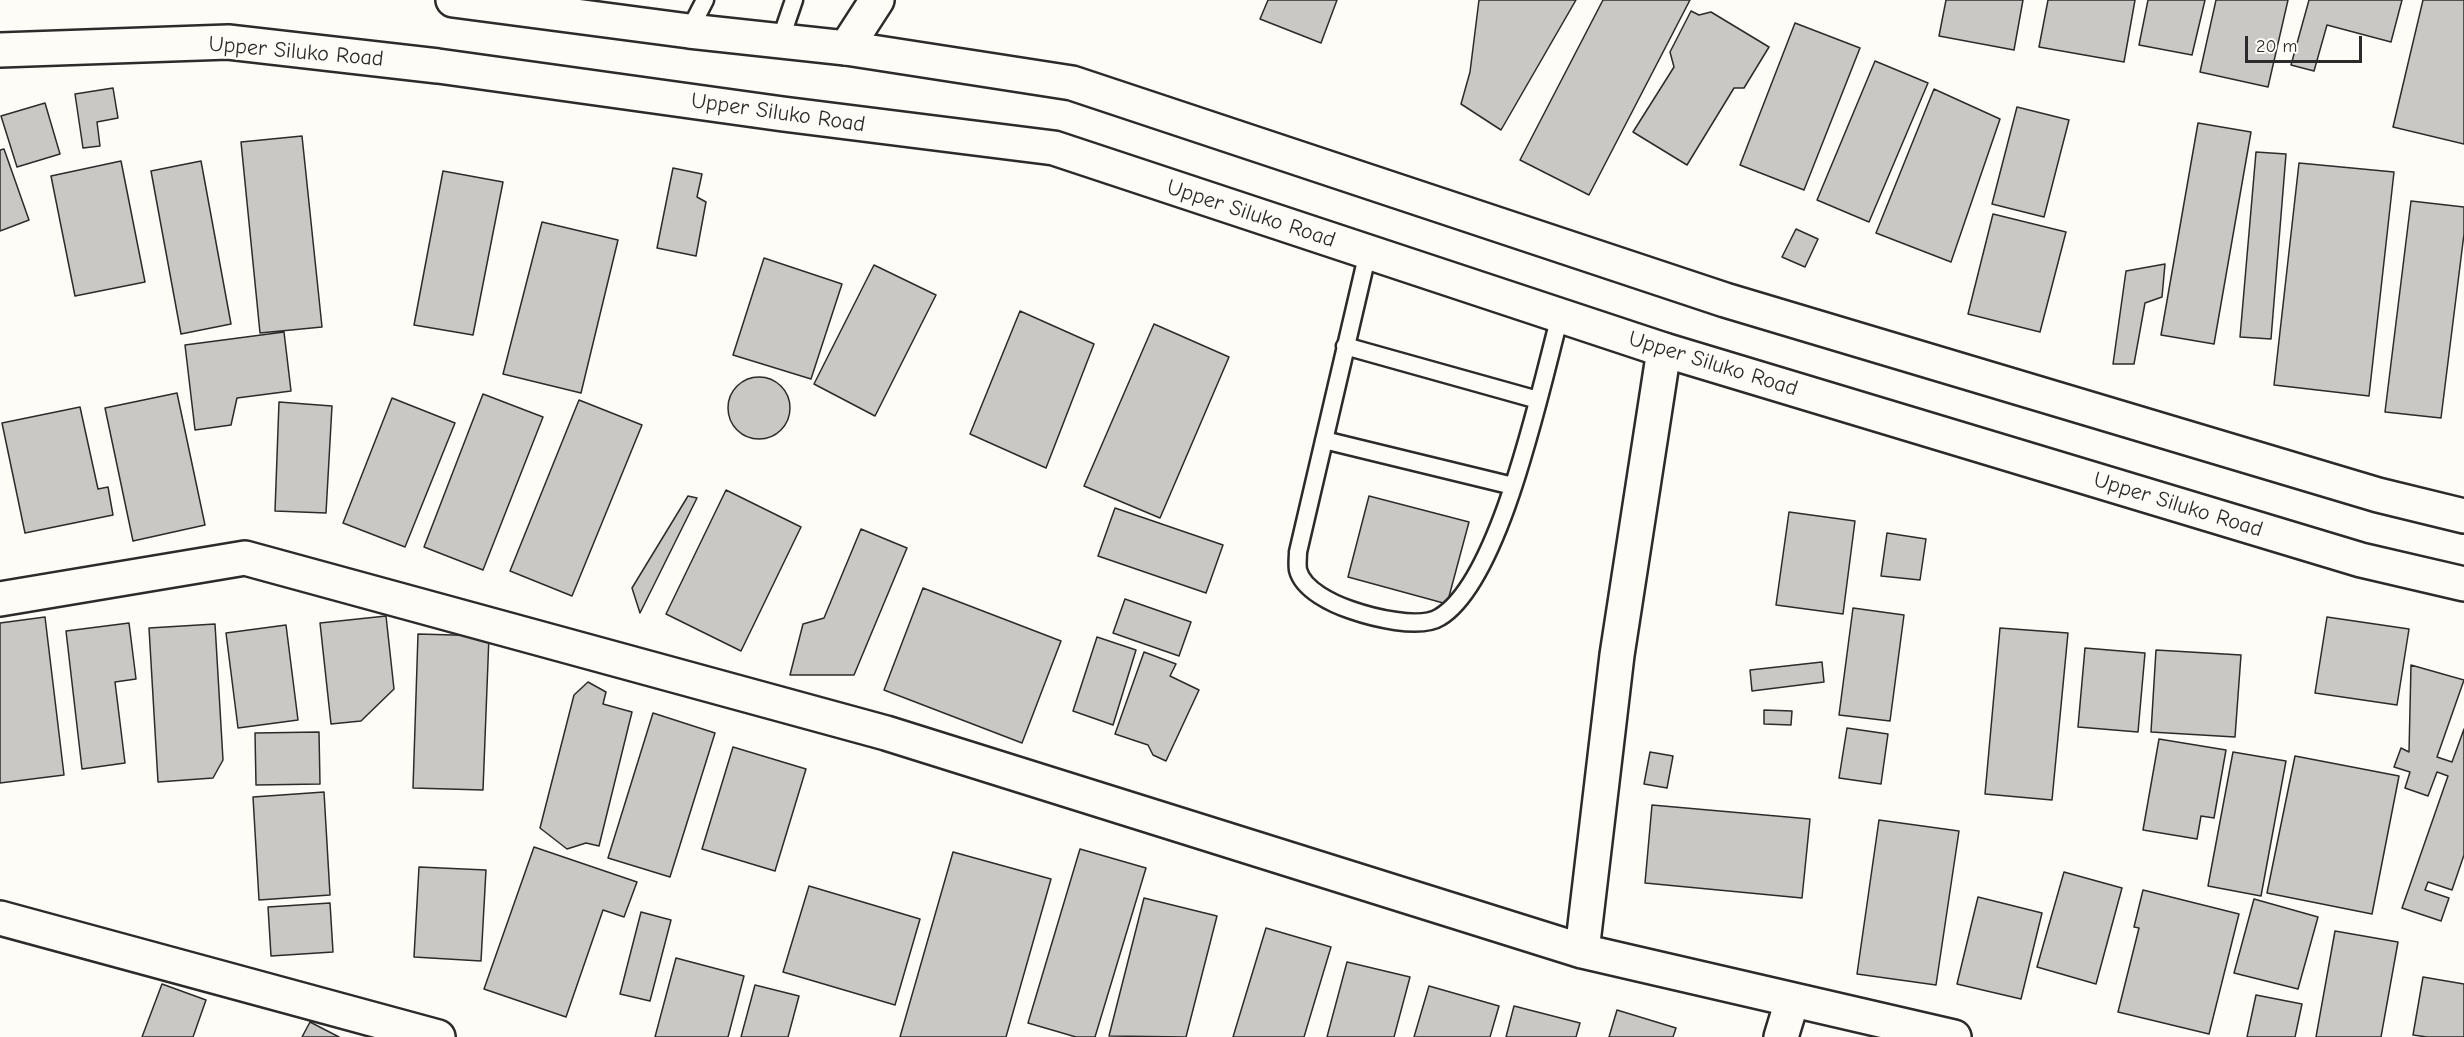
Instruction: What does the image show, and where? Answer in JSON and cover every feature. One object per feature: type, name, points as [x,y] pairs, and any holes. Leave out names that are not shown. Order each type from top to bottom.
[{"type":"main road","points":[[453,0],[689,31],[846,48],[1072,83],[1725,300],[2367,492],[2464,516]]},
{"type":"main road","points":[[846,48],[877,0]]},
{"type":"main road","name":"Upper Siluko Road","points":[[0,49],[228,42],[438,66],[783,114],[1054,148],[1664,350],[2361,560],[2464,584]]},
{"type":"main road","points":[[1582,951],[1617,655],[1664,350]]},
{"type":"main road","points":[[0,599],[244,558],[886,733],[1582,951],[1954,1037]]},
{"type":"main road","points":[[0,918],[438,1037]]},
{"type":"main road","points":[[1781,1037],[1792,1001]]},
{"type":"lane","points":[[689,31],[705,0]]},
{"type":"lane","points":[[780,41],[794,0]]},
{"type":"lane","points":[[1368,252],[1298,552],[1298,571],[1311,589],[1330,603],[1379,620],[1412,622],[1438,619],[1454,605],[1475,578],[1488,555],[1514,486],[1560,316]]},
{"type":"lane","points":[[1345,346],[1538,400]]},
{"type":"lane","points":[[1324,440],[1514,486]]},
{"type":"building","points":[[1268,0],[1337,0],[1321,43],[1260,19]]},
{"type":"building","points":[[1479,0],[1576,0],[1501,130],[1461,104],[1470,72]]},
{"type":"building","points":[[1603,0],[1690,0],[1589,195],[1520,160]]},
{"type":"building","points":[[1946,0],[2023,0],[2014,50],[1939,36]]},
{"type":"building","points":[[2048,0],[2135,0],[2124,62],[2039,47]]},
{"type":"building","points":[[2148,0],[2205,0],[2192,55],[2139,45]]},
{"type":"building","points":[[2216,0],[2288,0],[2268,87],[2200,72]]},
{"type":"building","points":[[2309,0],[2402,0],[2391,42],[2327,25],[2314,71],[2291,65]]},
{"type":"building","points":[[2423,0],[2464,0],[2464,144],[2393,127]]},
{"type":"building","points":[[1691,11],[1699,15],[1711,12],[1769,47],[1744,88],[1734,88],[1687,165],[1633,132],[1674,67],[1670,52]]},
{"type":"building","points":[[1795,23],[1860,48],[1804,190],[1740,165]]},
{"type":"building","points":[[1875,61],[1928,83],[1869,222],[1817,200]]},
{"type":"building","points":[[113,88],[118,118],[97,122],[100,146],[83,148],[75,94]]},
{"type":"building","points":[[1934,89],[2000,119],[1951,262],[1876,233]]},
{"type":"building","points":[[45,103],[60,154],[17,167],[1,116]]},
{"type":"building","points":[[2017,107],[2069,120],[2044,217],[1992,204]]},
{"type":"building","points":[[2198,123],[2251,132],[2214,344],[2161,335]]},
{"type":"building","points":[[302,136],[322,327],[260,333],[241,142]]},
{"type":"building","points":[[4,149],[29,220],[0,231],[0,150]]},
{"type":"building","points":[[2256,152],[2286,154],[2271,339],[2240,337]]},
{"type":"building","points":[[121,161],[145,282],[75,296],[51,176]]},
{"type":"building","points":[[201,161],[231,324],[181,334],[151,171]]},
{"type":"building","points":[[2299,163],[2394,172],[2369,396],[2274,385]]},
{"type":"building","points":[[673,168],[702,174],[697,197],[706,202],[696,256],[657,248]]},
{"type":"building","points":[[443,171],[503,182],[473,335],[414,325]]},
{"type":"building","points":[[2411,201],[2464,207],[2464,234],[2441,418],[2385,412]]},
{"type":"building","points":[[1993,214],[2066,232],[2040,332],[1968,314]]},
{"type":"building","points":[[542,222],[618,240],[581,393],[503,374]]},
{"type":"building","points":[[1796,229],[1818,239],[1805,267],[1782,257]]},
{"type":"building","points":[[764,258],[842,284],[811,379],[733,355]]},
{"type":"building","points":[[2165,264],[2162,297],[2145,303],[2134,364],[2113,364],[2126,271]]},
{"type":"building","points":[[874,265],[936,295],[875,416],[814,384]]},
{"type":"building","points":[[1020,311],[1094,344],[1046,468],[970,434]]},
{"type":"building","points":[[1154,324],[1229,357],[1160,518],[1084,486]]},
{"type":"building","points":[[284,332],[291,391],[237,398],[231,425],[195,430],[185,345]]},
{"type":"building","points":[[759,377],[776,382],[781,386],[785,391],[790,408],[785,425],[781,430],[776,434],[759,439],[742,434],[737,430],[733,425],[728,408],[733,391],[737,386],[742,382]]},
{"type":"building","points":[[177,393],[205,525],[133,541],[105,408]]},
{"type":"building","points":[[483,394],[543,417],[483,570],[424,547]]},
{"type":"building","points":[[392,398],[455,423],[405,547],[343,523]]},
{"type":"building","points":[[579,400],[642,425],[572,596],[510,571]]},
{"type":"building","points":[[279,402],[332,406],[326,513],[275,511]]},
{"type":"building","points":[[80,407],[98,489],[108,487],[113,515],[25,533],[2,423]]},
{"type":"building","points":[[726,490],[801,527],[741,651],[666,614]]},
{"type":"building","points":[[688,496],[697,498],[640,613],[632,588]]},
{"type":"building","points":[[1369,496],[1469,522],[1447,604],[1348,577]]},
{"type":"building","points":[[1115,508],[1223,545],[1206,593],[1098,556]]},
{"type":"building","points":[[1789,512],[1855,521],[1843,614],[1776,605]]},
{"type":"building","points":[[861,529],[907,548],[854,675],[790,675],[803,624],[824,618]]},
{"type":"building","points":[[1887,533],[1926,539],[1920,580],[1881,576]]},
{"type":"building","points":[[923,588],[1061,641],[1022,743],[884,690]]},
{"type":"building","points":[[1125,599],[1191,622],[1179,656],[1113,633]]},
{"type":"building","points":[[1853,608],[1904,615],[1890,721],[1839,715]]},
{"type":"building","points":[[386,616],[394,689],[361,721],[331,724],[320,623]]},
{"type":"building","points":[[45,617],[64,775],[0,783],[0,623]]},
{"type":"building","points":[[2327,617],[2409,629],[2397,705],[2315,693]]},
{"type":"building","points":[[129,623],[136,679],[115,682],[125,763],[82,769],[66,631]]},
{"type":"building","points":[[215,624],[223,760],[213,778],[158,782],[149,628]]},
{"type":"building","points":[[286,625],[298,720],[238,728],[226,633]]},
{"type":"building","points":[[2000,628],[2068,633],[2052,800],[1985,794]]},
{"type":"building","points":[[418,634],[489,636],[483,790],[413,788]]},
{"type":"building","points":[[1097,637],[1136,650],[1113,725],[1073,711]]},
{"type":"building","points":[[2085,648],[2145,653],[2138,732],[2078,727]]},
{"type":"building","points":[[2156,650],[2241,655],[2235,737],[2151,732]]},
{"type":"building","points":[[1144,652],[1176,664],[1170,676],[1199,690],[1166,761],[1153,755],[1148,745],[1115,734]]},
{"type":"building","points":[[1822,662],[1824,682],[1752,691],[1750,670]]},
{"type":"building","points":[[2411,665],[2464,680],[2437,757],[2452,762],[2464,729],[2464,855],[2452,890],[2428,882],[2425,890],[2449,898],[2441,921],[2402,908],[2448,776],[2437,772],[2428,796],[2405,788],[2410,772],[2394,767],[2401,748],[2409,752]]},
{"type":"building","points":[[588,682],[606,692],[603,704],[632,712],[599,846],[586,843],[567,849],[540,828],[574,695]]},
{"type":"building","points":[[1764,710],[1792,711],[1791,725],[1764,724]]},
{"type":"building","points":[[653,713],[715,733],[670,877],[608,858]]},
{"type":"building","points":[[1847,728],[1888,734],[1881,784],[1839,778]]},
{"type":"building","points":[[319,732],[320,784],[256,785],[255,733]]},
{"type":"building","points":[[2159,739],[2226,750],[2214,818],[2201,816],[2197,839],[2143,830]]},
{"type":"building","points":[[733,747],[806,769],[775,871],[702,849]]},
{"type":"building","points":[[1650,752],[1673,756],[1667,788],[1644,784]]},
{"type":"building","points":[[2233,752],[2286,761],[2261,896],[2208,886]]},
{"type":"building","points":[[2295,756],[2399,776],[2372,914],[2267,893]]},
{"type":"building","points":[[324,792],[330,895],[259,900],[253,797]]},
{"type":"building","points":[[1652,805],[1810,819],[1802,898],[1645,883]]},
{"type":"building","points":[[1879,820],[1959,831],[1936,985],[1857,974]]},
{"type":"building","points":[[534,847],[637,882],[624,917],[603,910],[566,1017],[484,989]]},
{"type":"building","points":[[1080,849],[1146,868],[1095,1037],[1076,1037],[1028,1023]]},
{"type":"building","points":[[953,852],[1051,879],[1006,1037],[900,1037]]},
{"type":"building","points":[[419,867],[486,870],[481,961],[414,957]]},
{"type":"building","points":[[2064,872],[2122,888],[2096,984],[2037,967]]},
{"type":"building","points":[[809,886],[920,919],[895,1005],[783,972]]},
{"type":"building","points":[[2143,890],[2239,914],[2209,1034],[2118,1012],[2139,928],[2134,927]]},
{"type":"building","points":[[1978,897],[2042,913],[2021,999],[1957,984]]},
{"type":"building","points":[[1144,898],[1217,916],[1186,1037],[1109,1036]]},
{"type":"building","points":[[2254,899],[2318,917],[2298,989],[2234,973]]},
{"type":"building","points":[[330,903],[333,952],[271,956],[268,907]]},
{"type":"building","points":[[641,912],[671,920],[650,1001],[620,994]]},
{"type":"building","points":[[1266,928],[1331,947],[1304,1037],[1233,1037]]},
{"type":"building","points":[[2335,931],[2398,942],[2381,1037],[2316,1037]]},
{"type":"building","points":[[676,958],[744,976],[728,1037],[655,1037]]},
{"type":"building","points":[[1347,962],[1410,977],[1394,1037],[1327,1037]]},
{"type":"building","points":[[2423,977],[2464,984],[2464,1037],[2413,1035]]},
{"type":"building","points":[[162,984],[206,1000],[193,1037],[142,1037]]},
{"type":"building","points":[[755,985],[799,996],[788,1037],[741,1037]]},
{"type":"building","points":[[1429,986],[1499,1006],[1490,1037],[1414,1037]]},
{"type":"building","points":[[2256,995],[2302,1004],[2295,1037],[2247,1037]]},
{"type":"building","points":[[1514,1006],[1580,1023],[1576,1037],[1506,1037]]},
{"type":"building","points":[[1617,1010],[1676,1028],[1673,1037],[1609,1037]]},
{"type":"building","points":[[310,1022],[339,1037],[302,1037]]}]
